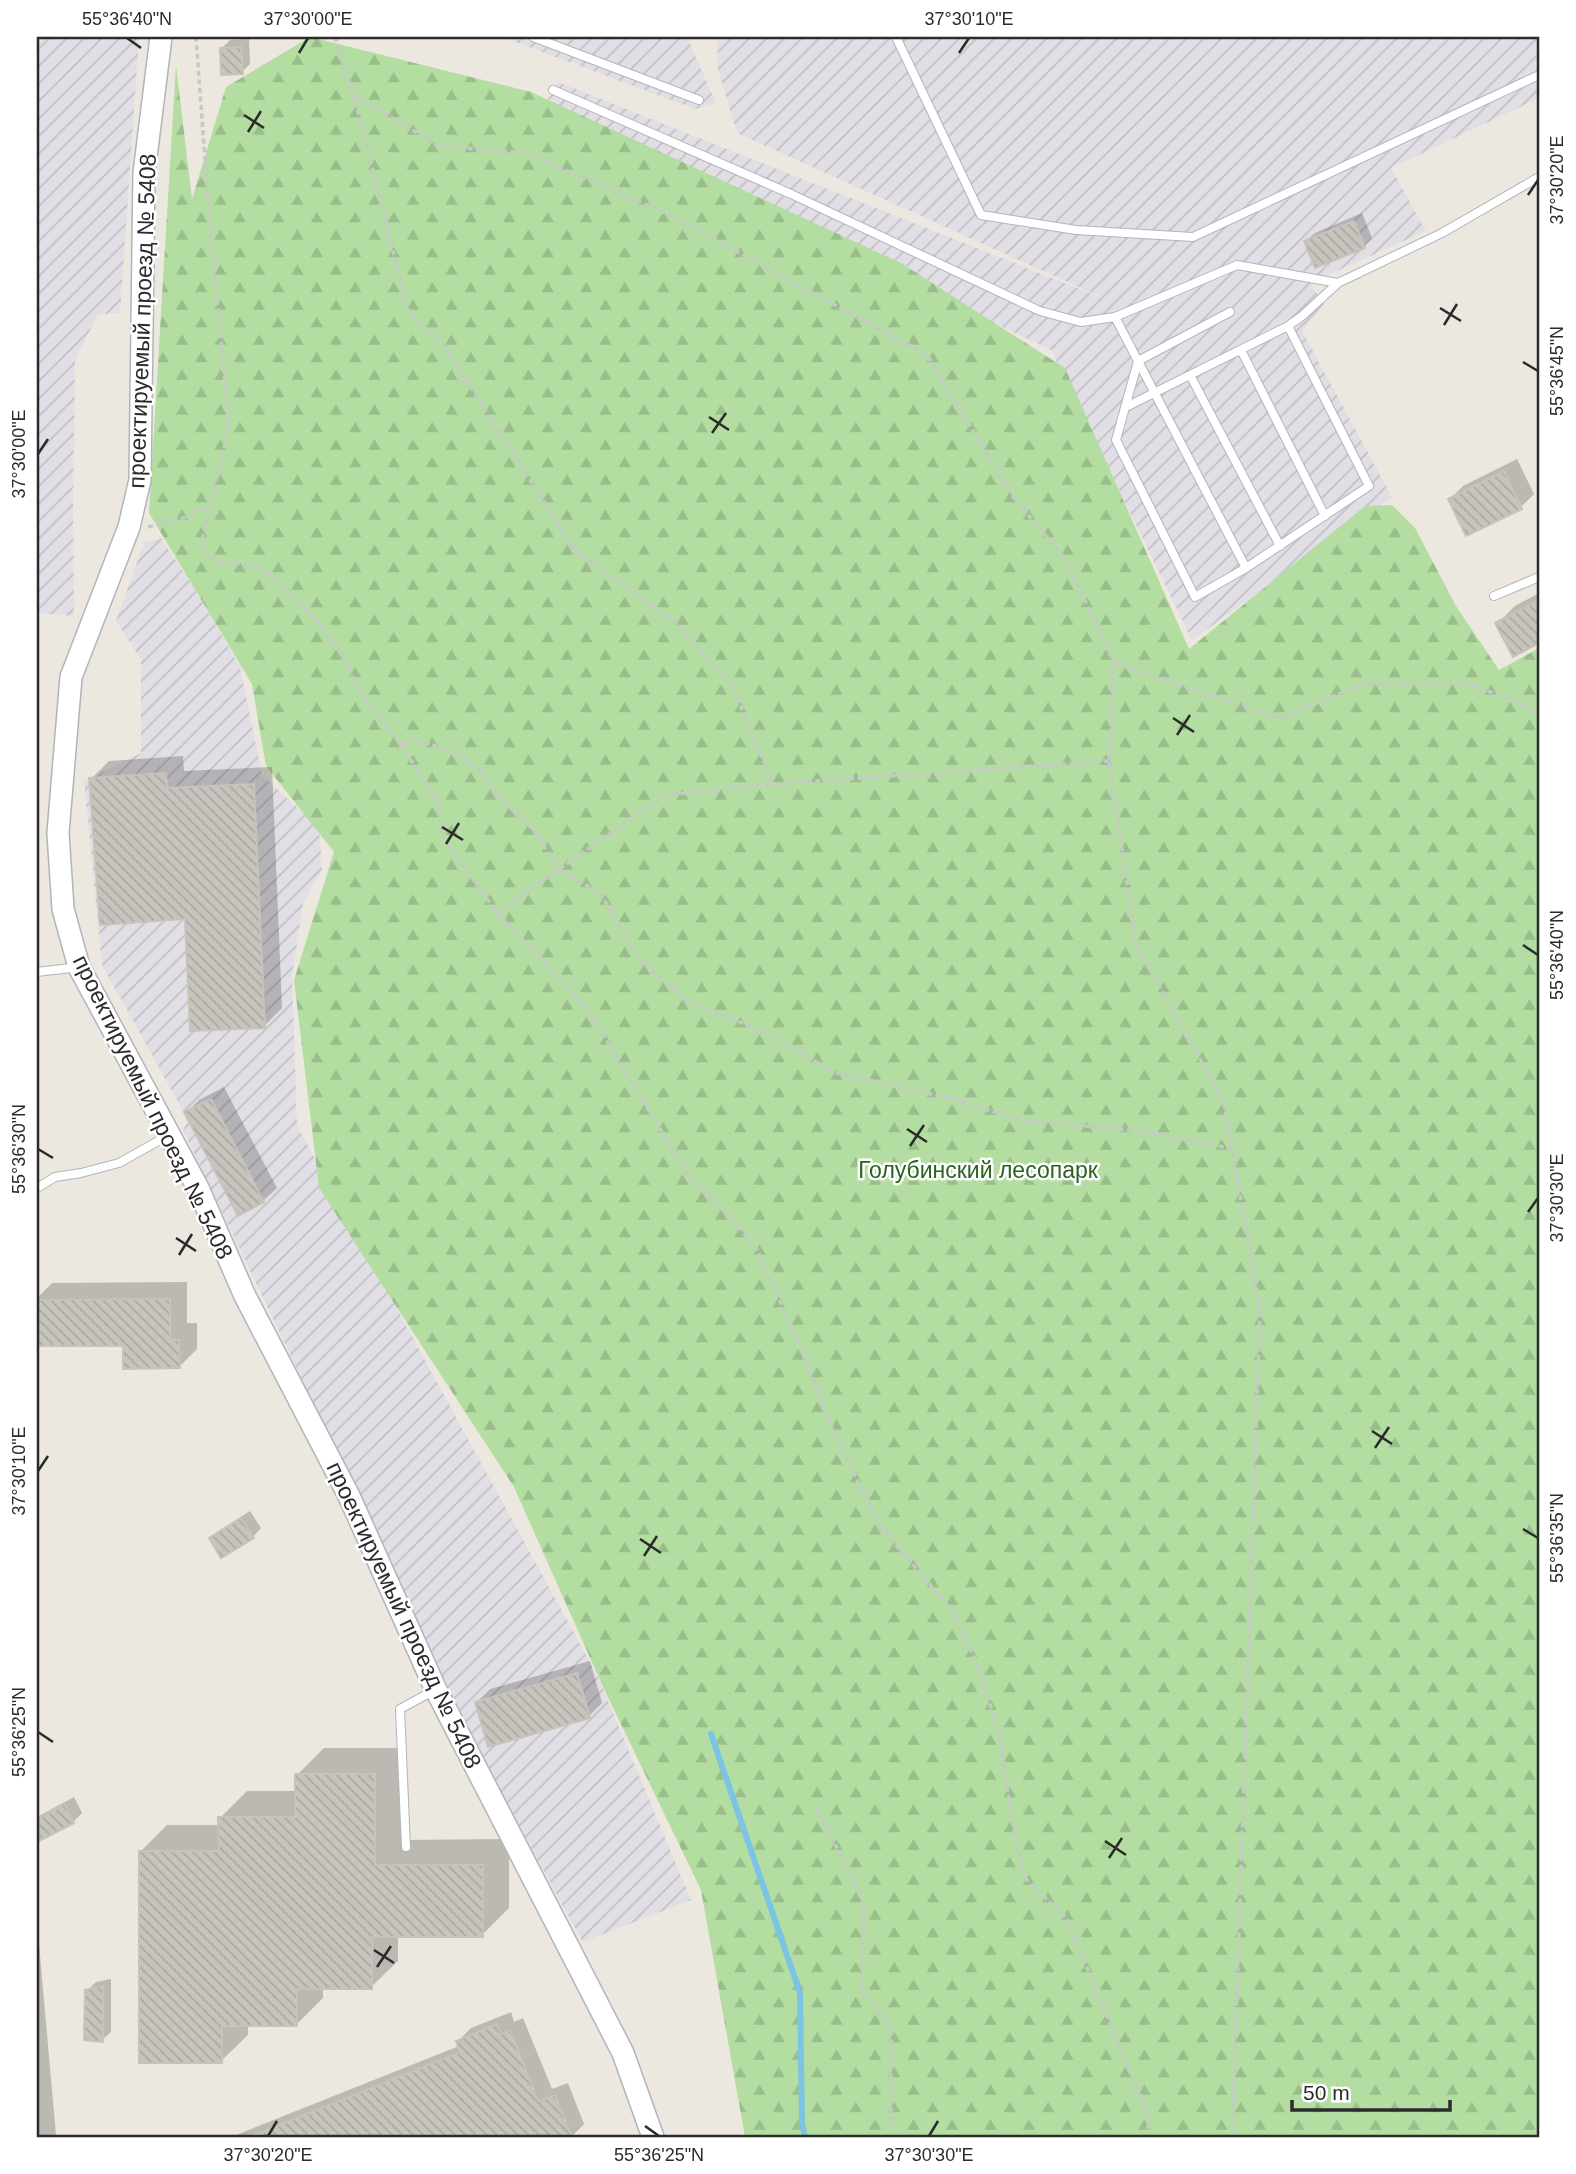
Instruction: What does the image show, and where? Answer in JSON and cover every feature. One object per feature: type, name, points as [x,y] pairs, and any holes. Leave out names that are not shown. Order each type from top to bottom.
[{"type":"street","name":"проектируемый проезд № 5408","points":[[161,37],[144,173],[140,480],[129,527],[71,677],[58,833],[63,909],[79,967],[198,1188],[245,1296],[349,1496],[436,1690],[623,2053],[653,2137]]},
{"type":"lane","points":[[533,37],[699,100]]},
{"type":"lane","points":[[896,37],[981,215],[1076,230],[1193,237],[1539,75]]},
{"type":"lane","points":[[553,90],[791,194],[1041,311],[1081,322],[1115,317],[1237,265],[1338,283]]},
{"type":"lane","points":[[1126,407],[1288,327],[1338,283],[1442,233],[1539,177]]},
{"type":"lane","points":[[1230,312],[1138,361],[1116,440],[1195,597],[1246,568],[1369,486],[1288,327]]},
{"type":"lane","points":[[1115,317],[1246,568]]},
{"type":"lane","points":[[1241,350],[1325,516]]},
{"type":"lane","points":[[1190,375],[1280,546]]},
{"type":"lane","points":[[1494,596],[1539,577]]},
{"type":"lane","points":[[37,972],[79,967]]},
{"type":"lane","points":[[37,1188],[55,1177],[119,1163],[169,1135]]},
{"type":"lane","points":[[406,1847],[400,1709],[436,1690]]},
{"type":"path","points":[[196,37],[206,187],[229,426],[211,511],[203,535],[203,548],[209,556],[221,562],[259,566],[312,615],[338,647],[360,693],[400,743],[436,799],[443,839],[497,913],[585,1005],[691,1180],[729,1215],[756,1248],[799,1344],[833,1431],[881,1529],[953,1611],[978,1666],[1000,1736],[1011,1815],[1024,1877],[1067,1919],[1149,2118],[1147,2137]]},
{"type":"path","points":[[335,37],[354,96],[409,314],[441,341],[576,552],[674,621],[731,683],[773,784]]},
{"type":"path","points":[[354,96],[440,146],[526,153],[670,215],[927,355],[1014,498],[1066,560],[1114,663],[1109,761],[1136,943],[1224,1103],[1260,1310],[1233,2137]]},
{"type":"path","points":[[129,527],[155,527],[191,516],[199,508],[211,511]]},
{"type":"path","points":[[1114,663],[1283,718],[1365,682],[1466,683],[1520,703],[1539,716]]},
{"type":"path","points":[[400,743],[414,739],[459,754],[481,771],[499,797],[532,828],[559,869],[601,894],[639,959],[684,999],[771,1035],[833,1072],[957,1100],[1020,1119],[1147,1132],[1233,1149]]},
{"type":"path","points":[[497,913],[665,795],[773,784],[1109,761]]},
{"type":"path","points":[[816,1806],[864,1902],[862,1990],[891,2026],[891,2137]]},
{"type":"shaded area","points":[[37,37],[139,37],[120,313],[98,314],[75,360],[74,616],[37,613]]},
{"type":"shaded area","points":[[502,37],[687,37],[716,103],[695,109]]},
{"type":"shaded area","points":[[717,37],[1539,37],[1539,98],[1391,168],[1426,231],[1310,283],[1324,304],[1302,331],[1392,497],[1192,640],[1051,350],[543,108],[558,82],[1105,299],[737,133],[718,70]]},
{"type":"shaded area","points":[[161,538],[240,667],[262,775],[319,828],[322,869],[303,903],[292,975],[297,1126],[598,1677],[691,1900],[583,1942],[480,1756],[440,1676],[404,1593],[183,1130],[188,1120],[102,965],[84,781],[141,753],[141,659],[116,621],[144,543]]},
{"type":"green space","name":"Голубинский лесопарк","points":[[310,37],[531,92],[901,263],[1065,368],[1189,649],[1365,506],[1392,505],[1415,528],[1456,606],[1499,670],[1539,648],[1539,2137],[745,2137],[701,1890],[604,1689],[514,1487],[319,1188],[294,980],[334,852],[266,766],[252,684],[149,513],[176,65],[192,199],[226,87]]},
{"type":"building","points":[[241,47],[243,74],[221,75],[220,48]]},
{"type":"building","points":[[1354,221],[1365,248],[1315,268],[1304,241]]},
{"type":"building","points":[[1504,471],[1522,509],[1466,536],[1448,499]]},
{"type":"building","points":[[1539,600],[1539,643],[1513,657],[1495,623]]},
{"type":"building","points":[[166,773],[167,788],[254,784],[265,1028],[190,1031],[185,919],[100,925],[89,778]]},
{"type":"building","points":[[211,1099],[264,1202],[238,1216],[184,1112]]},
{"type":"building","points":[[170,1299],[170,1340],[179,1340],[180,1368],[123,1369],[123,1346],[37,1346],[37,1300]]},
{"type":"building","points":[[241,1518],[254,1538],[221,1558],[209,1538]]},
{"type":"building","points":[[577,1673],[590,1718],[488,1747],[475,1702]]},
{"type":"building","points":[[295,1774],[375,1774],[375,1865],[483,1865],[483,1937],[372,1937],[372,1989],[297,1989],[297,2026],[222,2026],[222,2063],[139,2063],[139,1851],[219,1851],[218,1817],[295,1817]]},
{"type":"building","points":[[65,1804],[74,1823],[37,1842],[37,1819]]},
{"type":"building","points":[[103,1986],[103,2042],[84,2040],[85,1990]]},
{"type":"building","points":[[497,2024],[501,2034],[510,2030],[538,2101],[555,2095],[572,2137],[250,2137],[460,2052],[456,2041]]},
{"type":"waterway","points":[[711,1734],[800,1993],[802,2124],[805,2137]]}]
